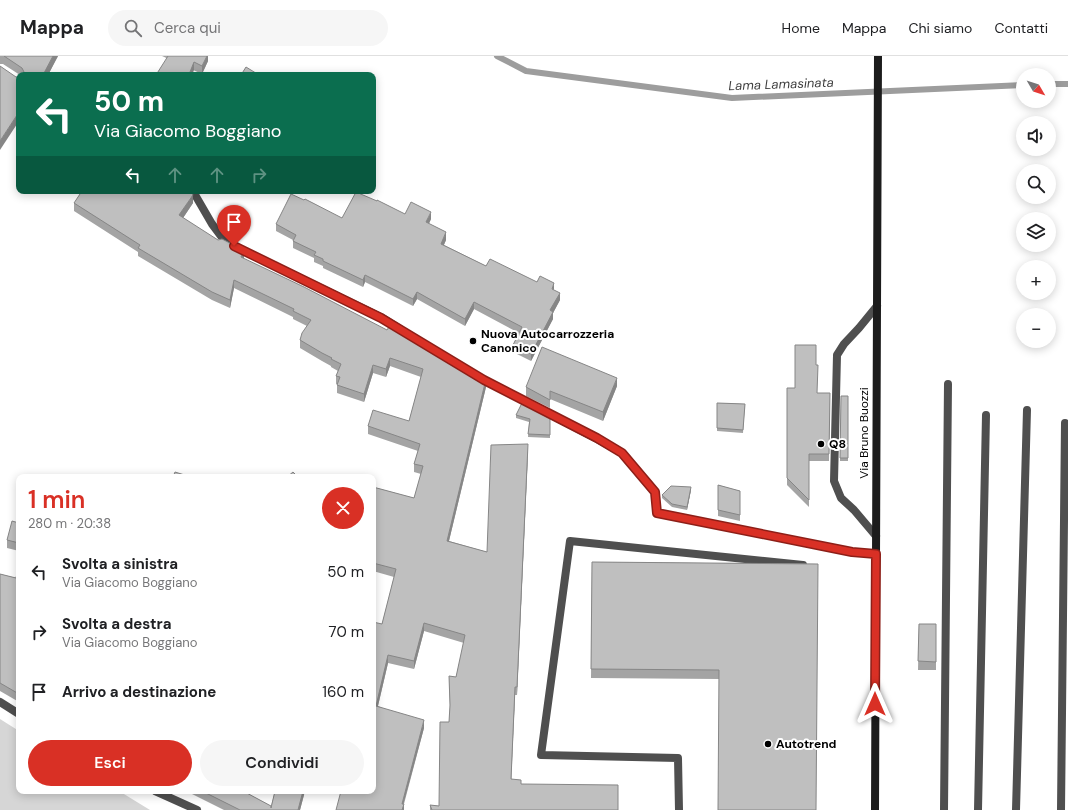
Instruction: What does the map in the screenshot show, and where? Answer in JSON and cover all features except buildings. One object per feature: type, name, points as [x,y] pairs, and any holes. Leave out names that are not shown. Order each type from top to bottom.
[{"type":"main road","name":"Via Bruno Buozzi","points":[[875,810],[878,56]]},
{"type":"street","points":[[194,194],[221,236],[234,246],[381,318],[406,333]]},
{"type":"street","points":[[876,536],[854,510],[841,498],[834,481],[837,355],[844,344],[877,306]]},
{"type":"street","points":[[470,372],[597,438],[622,453],[655,492],[657,513],[852,552],[876,554]]},
{"type":"street","points":[[944,810],[948,384]]},
{"type":"street","points":[[1016,810],[1027,410]]},
{"type":"street","points":[[978,810],[986,415]]},
{"type":"street","points":[[1061,810],[1065,423]]},
{"type":"street","points":[[679,810],[678,758],[541,755],[570,542],[805,565]]},
{"type":"street","points":[[0,702],[16,712]]},
{"type":"street","points":[[162,794],[197,810]]},
{"type":"shaded area","points":[[0,719],[16,729],[16,794],[124,794],[150,810],[0,810]]},
{"type":"waterway","name":"Lama Lamasinata","points":[[497,56],[526,71],[732,98],[1016,85]]},
{"type":"waterway","name":"Lama Lamasinata","points":[[1056,84],[1068,84]]},
{"type":"place","name":"Nuova Autocarrozzeria Canonico","points":[[473,341]]},
{"type":"place","name":"Q8","points":[[821,444]]},
{"type":"place","name":"Autotrend","points":[[768,744]]},
{"type":"route","points":[[234,246],[381,318],[484,380],[597,438],[622,453],[655,492],[657,513],[852,552],[876,554],[875,704]]}]
